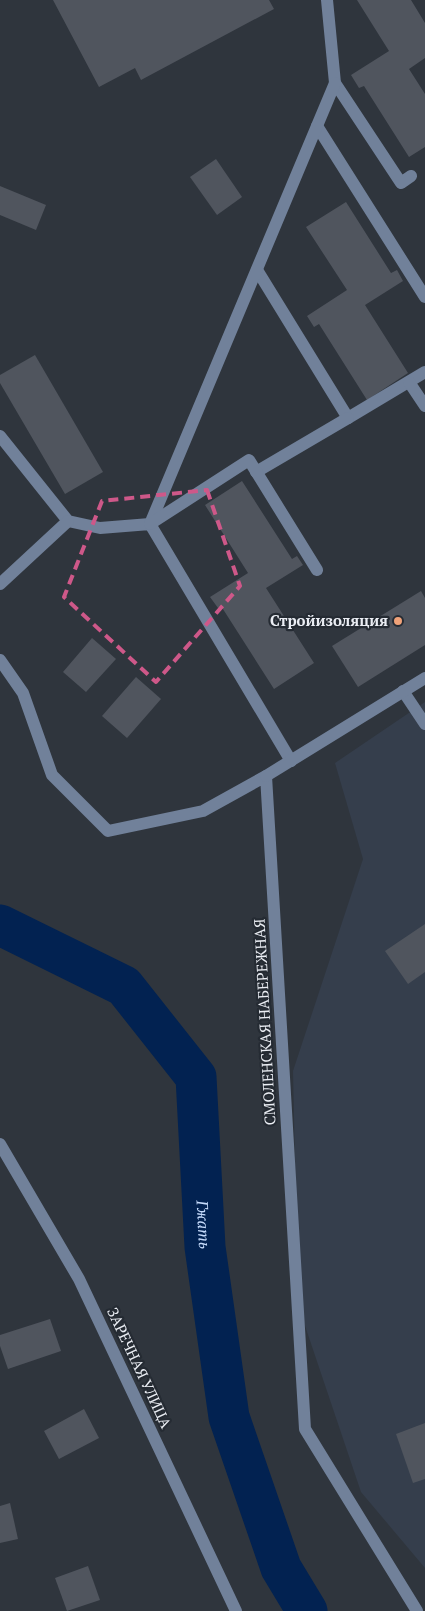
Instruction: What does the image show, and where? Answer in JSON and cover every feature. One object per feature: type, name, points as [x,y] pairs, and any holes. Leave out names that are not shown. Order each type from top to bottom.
[{"type":"street","points":[[150,524],[335,83],[328,0]]},
{"type":"street","points":[[335,83],[402,182],[411,176]]},
{"type":"street","points":[[318,126],[425,297]]},
{"type":"street","points":[[257,270],[348,418]]},
{"type":"street","points":[[256,472],[425,372]]},
{"type":"street","points":[[409,382],[425,406]]},
{"type":"street","points":[[0,436],[68,521],[100,528],[150,524],[249,460],[316,570]]},
{"type":"street","points":[[0,584],[68,521]]},
{"type":"street","points":[[150,524],[291,761]]},
{"type":"street","points":[[0,660],[23,693],[52,775],[108,831],[203,811],[266,776],[425,678]]},
{"type":"street","points":[[403,691],[425,724]]},
{"type":"street","name":"СМОЛЕНСКАЯ НАБЕРЕЖНАЯ","points":[[266,776],[305,1428],[417,1611]]},
{"type":"street","name":"ЗАРЕЧНАЯ УЛИЦА","points":[[0,1144],[79,1279],[236,1611]]},
{"type":"highlighted area","points":[[207,490],[240,586],[156,682],[64,597],[102,501]]},
{"type":"shaded area","points":[[425,702],[425,1568],[361,1492],[298,1305],[293,1071],[363,859],[335,763]]},
{"type":"building","points":[[53,0],[269,0],[274,9],[141,80],[135,68],[99,87]]},
{"type":"building","points":[[357,0],[411,0],[425,23],[425,58],[409,69],[425,94],[425,147],[409,157],[364,86],[359,88],[351,75],[389,51]]},
{"type":"building","points":[[216,159],[242,197],[217,215],[190,177]]},
{"type":"building","points":[[0,186],[46,205],[36,230],[0,215]]},
{"type":"building","points":[[346,202],[391,273],[397,270],[403,281],[365,305],[408,373],[367,400],[319,324],[314,327],[307,316],[347,290],[306,227]]},
{"type":"building","points":[[35,355],[103,472],[65,494],[0,383],[0,375]]},
{"type":"building","points":[[242,481],[292,559],[297,556],[303,565],[266,588],[314,663],[274,689],[221,606],[218,608],[210,597],[248,573],[205,505]]},
{"type":"building","name":"Стройизоляция","points":[[421,591],[425,598],[425,645],[358,687],[332,646]]},
{"type":"building","points":[[92,638],[116,659],[86,692],[63,672]]},
{"type":"building","points":[[136,677],[161,699],[127,738],[102,716]]},
{"type":"building","points":[[425,924],[425,972],[408,984],[385,951]]},
{"type":"building","points":[[50,1319],[61,1351],[8,1369],[0,1346],[0,1335]]},
{"type":"building","points":[[84,1409],[99,1438],[59,1459],[44,1431]]},
{"type":"building","points":[[425,1423],[425,1479],[413,1483],[396,1434]]},
{"type":"building","points":[[10,1503],[18,1539],[0,1543],[0,1506]]},
{"type":"building","points":[[88,1566],[100,1600],[67,1611],[55,1578]]},
{"type":"waterway","name":"Гжать","points":[[0,925],[124,986],[196,1077],[205,1247],[229,1417],[281,1568],[307,1611]]},
{"type":"place","name":"Стройизоляция","points":[[398,621]]}]
